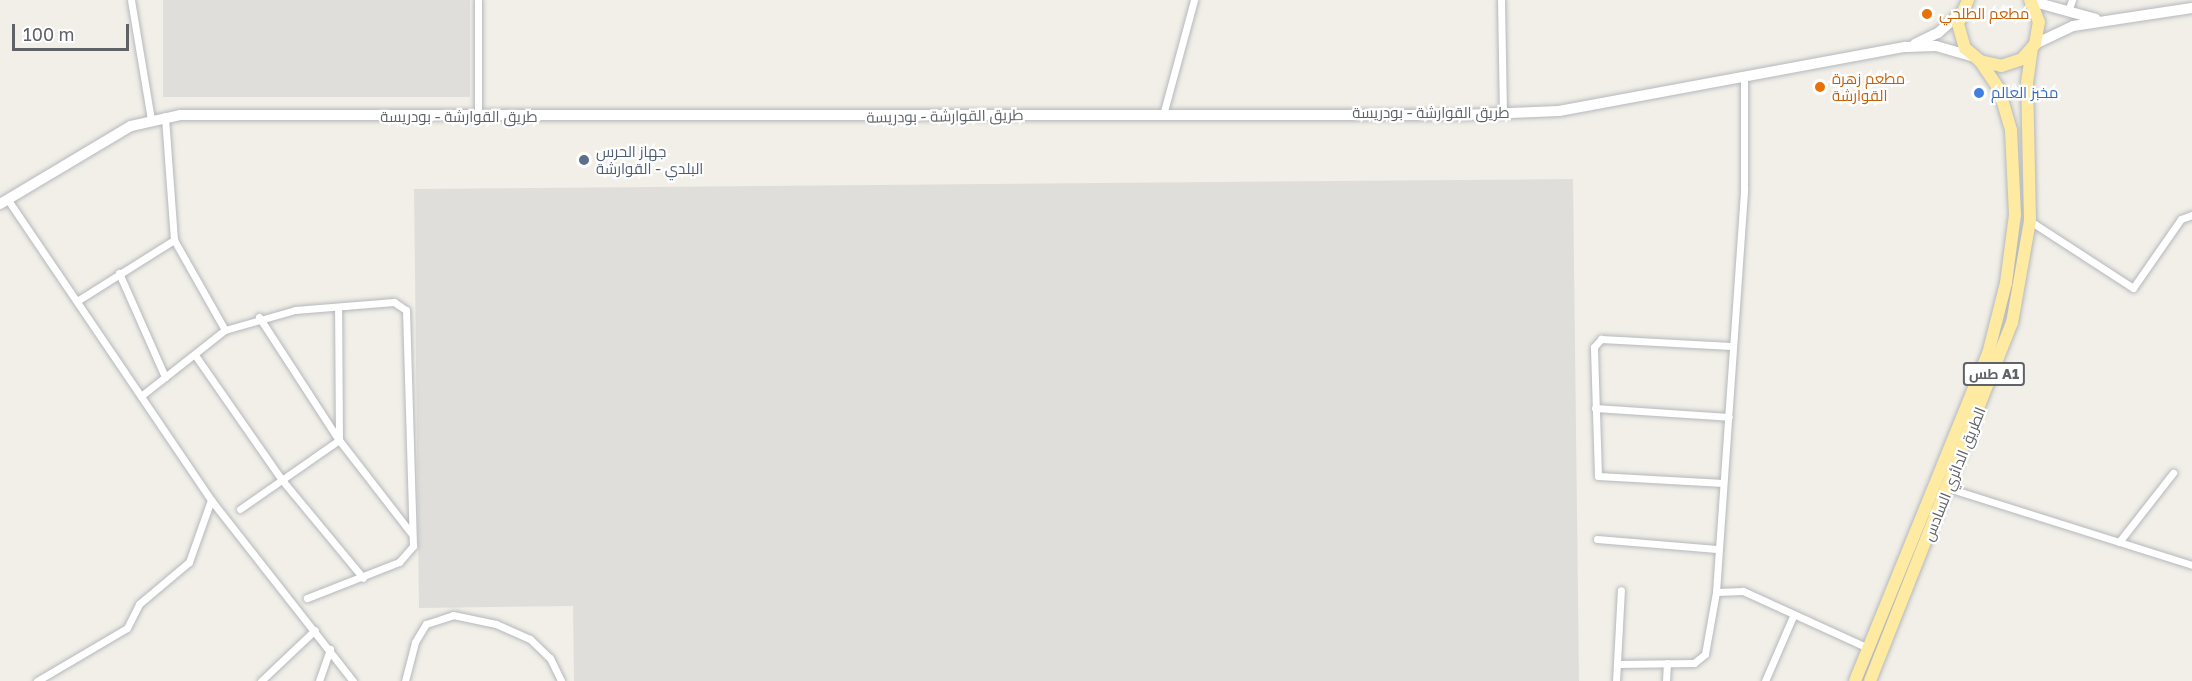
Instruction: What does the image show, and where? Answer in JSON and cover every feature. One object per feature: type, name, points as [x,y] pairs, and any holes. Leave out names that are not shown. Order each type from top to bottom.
[{"type":"highway","name":"الطريق الدائري السادس","points":[[1870,681],[2012,323],[2030,221],[2026,90],[2039,22],[2031,1]]},
{"type":"highway","name":"الطريق الدائري السادس","points":[[1855,681],[1988,354],[2013,247],[2011,130],[1999,89],[1960,37],[1965,4]]},
{"type":"highway","points":[[1977,59],[2008,65],[2033,46]]},
{"type":"highway","points":[[1944,461],[1957,466]]},
{"type":"main road","points":[[2031,1],[2100,20]]},
{"type":"main road","points":[[1906,47],[1938,33],[1965,4]]},
{"type":"main road","points":[[2033,46],[2054,32],[2100,20],[2192,8]]},
{"type":"main road","points":[[1906,47],[1936,46],[1977,59]]},
{"type":"main road","name":"طريق القوارشة - بودريسة","points":[[2,203],[103,141],[151,119],[165,116],[478,118],[1503,114],[1559,111],[1744,73],[1906,47]]},
{"type":"street","points":[[131,0],[151,119]]},
{"type":"street","points":[[478,0],[478,118]]},
{"type":"street","points":[[1163,115],[1194,0]]},
{"type":"street","points":[[1501,0],[1503,114]]},
{"type":"street","points":[[2068,11],[2072,0]]},
{"type":"street","points":[[1619,664],[1703,660],[1716,592],[1717,549],[1729,417],[1731,346],[1746,167],[1744,73]]},
{"type":"street","points":[[165,116],[174,240],[225,330]]},
{"type":"street","points":[[2,203],[77,301],[211,500],[353,681]]},
{"type":"street","points":[[2030,221],[2133,288],[2181,219],[2192,215]]},
{"type":"street","points":[[77,301],[118,273],[174,240]]},
{"type":"street","points":[[118,273],[165,377]]},
{"type":"street","points":[[141,396],[225,330],[259,317],[394,302],[406,310],[412,534],[408,556],[363,578],[307,598]]},
{"type":"street","points":[[338,307],[339,440]]},
{"type":"street","points":[[259,317],[339,440],[412,534]]},
{"type":"street","points":[[1723,483],[1598,476],[1594,408],[1594,347],[1601,339],[1731,346]]},
{"type":"street","points":[[195,355],[282,480],[363,578]]},
{"type":"street","points":[[1594,408],[1729,417]]},
{"type":"street","points":[[240,509],[339,440]]},
{"type":"street","points":[[2119,542],[2173,472]]},
{"type":"street","points":[[1948,488],[2192,565]]},
{"type":"street","points":[[37,681],[127,628],[139,604],[189,562],[211,500]]},
{"type":"street","points":[[1597,539],[1717,549]]},
{"type":"street","points":[[1616,681],[1619,664],[1621,590]]},
{"type":"street","points":[[1716,592],[1743,591],[1793,616],[1868,648]]},
{"type":"street","points":[[405,681],[414,642],[426,624],[453,615],[496,624],[530,639],[550,658],[561,681]]},
{"type":"street","points":[[1765,681],[1793,616]]},
{"type":"street","points":[[261,681],[315,630]]},
{"type":"street","points":[[319,681],[330,650]]},
{"type":"street","points":[[1666,681],[1667,663]]},
{"type":"shaded area","points":[[163,0],[470,0],[470,97],[163,97]]},
{"type":"shaded area","points":[[1573,179],[1579,681],[574,681],[573,606],[419,608],[414,189]]},
{"type":"place","name":"مطعم الطلحي","points":[[1927,14]]},
{"type":"place","name":"مطعم زهرة القوارشة","points":[[1820,87]]},
{"type":"place","name":"مخبز العالم","points":[[1979,93]]},
{"type":"place","name":"جهاز الحرس البلدي - القوارشة","points":[[584,160]]}]
